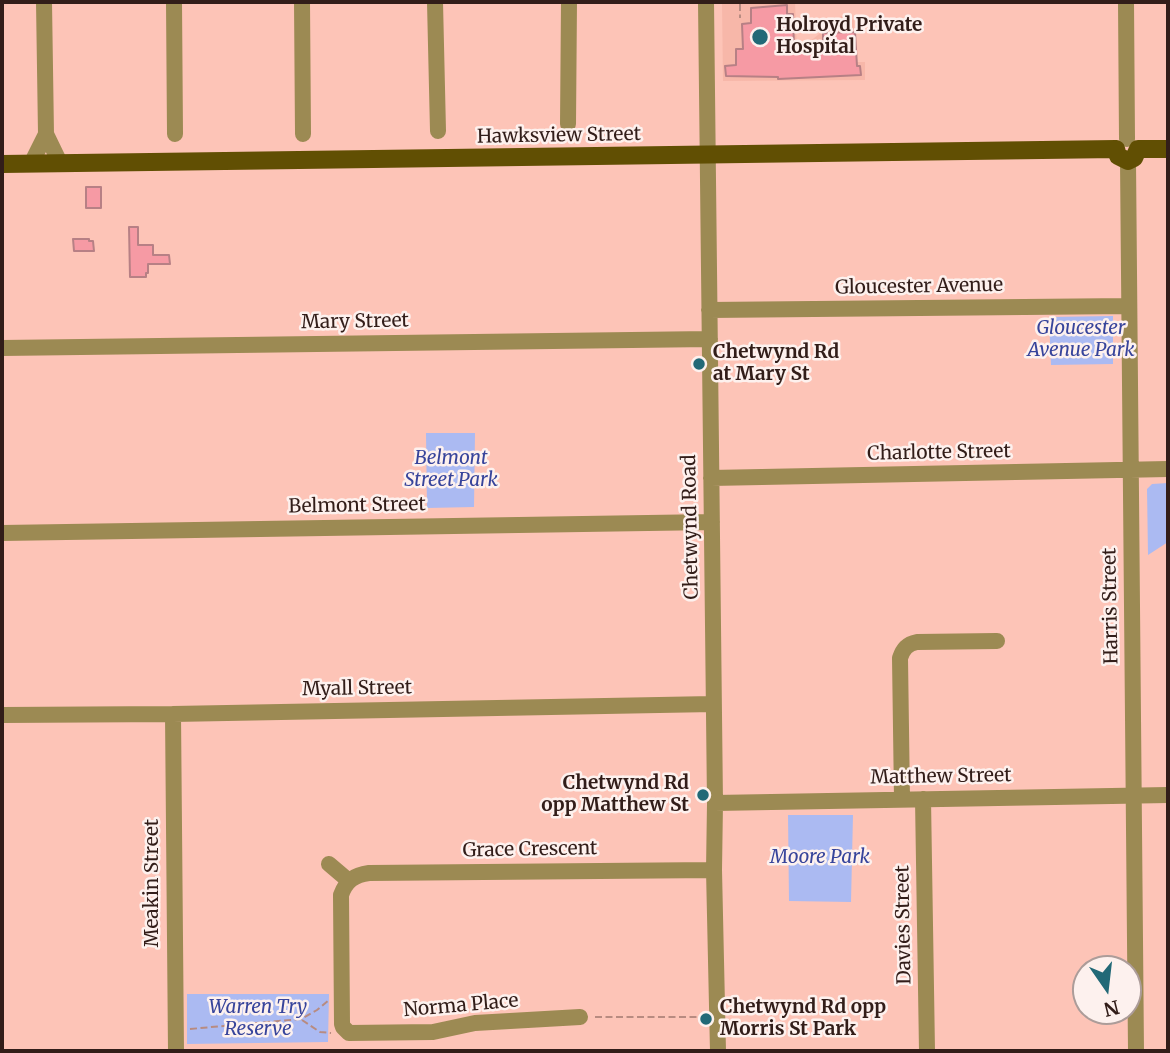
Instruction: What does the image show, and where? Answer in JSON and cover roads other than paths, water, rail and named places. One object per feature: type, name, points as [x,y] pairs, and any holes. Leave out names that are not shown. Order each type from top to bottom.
[{"type":"main road","name":"Hawksview Street","points":[[2,164],[1168,149]]},
{"type":"street","points":[[44,2],[46,134],[60,163]]},
{"type":"street","points":[[174,2],[175,134]]},
{"type":"street","points":[[302,2],[303,134]]},
{"type":"street","points":[[435,2],[438,131]]},
{"type":"street","points":[[568,124],[569,2]]},
{"type":"street","name":"Chetwynd Road","points":[[706,2],[718,1051]]},
{"type":"street","name":"Harris Street","points":[[1126,2],[1136,1051]]},
{"type":"street","points":[[31,164],[46,134]]},
{"type":"street","name":"Gloucester Avenue","points":[[709,310],[1129,306]]},
{"type":"street","name":"Mary Street","points":[[2,348],[710,339]]},
{"type":"street","name":"Charlotte Street","points":[[711,478],[1168,469]]},
{"type":"street","name":"Belmont Street","points":[[2,533],[712,522]]},
{"type":"street","points":[[902,799],[902,651],[917,642],[997,641]]},
{"type":"street","name":"Myall Street","points":[[2,715],[713,704]]},
{"type":"street","name":"Meakin Street","points":[[173,714],[176,1051]]},
{"type":"street","name":"Matthew Street","points":[[715,803],[1168,795]]},
{"type":"street","name":"Davies Street","points":[[923,799],[927,1051]]},
{"type":"street","points":[[329,863],[349,881]]},
{"type":"street","name":"Grace Crescent","points":[[349,881],[358,874],[369,873],[714,870]]},
{"type":"street","name":"Norma Place","points":[[349,881],[341,895],[342,1024],[347,1032],[433,1032],[475,1023],[580,1017]]},
{"type":"place","name":"Holroyd Private Hospital","points":[[760,37]]},
{"type":"place","name":"Chetwynd Rd at Mary St","points":[[699,364]]},
{"type":"place","name":"Chetwynd Rd opp Matthew St","points":[[703,795]]},
{"type":"place","name":"Chetwynd Rd opp Morris St Park","points":[[706,1019]]},
{"type":"park label","name":"Gloucester Avenue Park","points":[[1081,340]]},
{"type":"park label","name":"Belmont Street Park","points":[[451,470]]},
{"type":"park label","name":"Moore Park","points":[[820,858]]},
{"type":"park label","name":"Warren Try Reserve","points":[[258,1019]]}]
